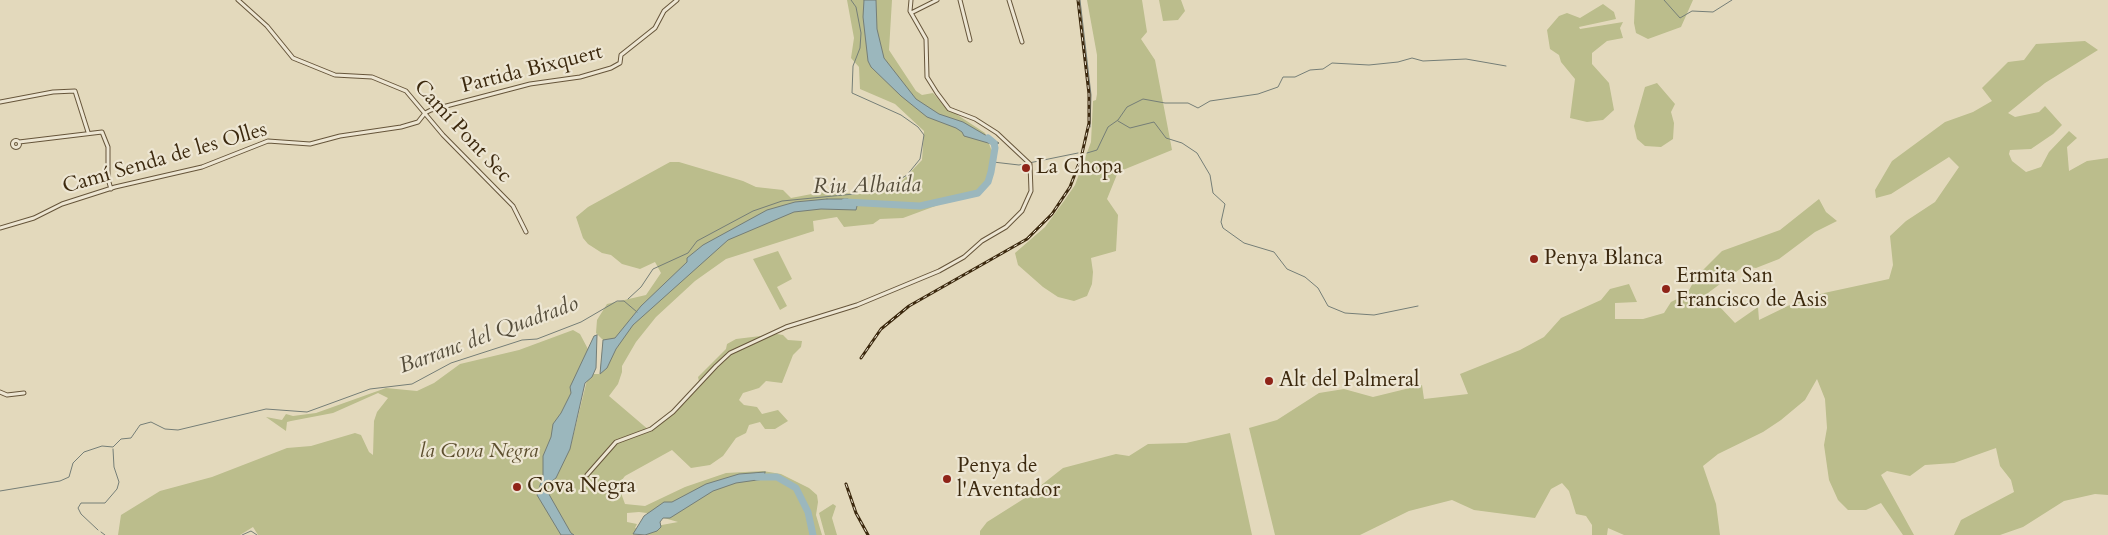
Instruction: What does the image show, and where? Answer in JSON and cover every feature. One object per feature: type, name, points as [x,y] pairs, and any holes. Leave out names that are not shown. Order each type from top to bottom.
[{"type":"street","name":"Camí Pont Sec","points":[[238,0],[267,26],[293,58],[335,75],[365,75],[396,86],[411,96],[443,134],[513,206],[526,232]]},
{"type":"street","name":"Partida Bixquert","points":[[425,113],[530,84],[580,77],[611,68],[620,63],[621,55],[655,28],[664,11],[677,0]]},
{"type":"street","points":[[587,475],[616,442],[651,429],[673,412],[730,353],[786,327],[857,305],[892,288],[939,271],[964,257],[982,241],[1006,227],[1022,211],[1031,191],[1030,164],[997,132],[974,119],[956,113],[944,104],[927,77],[926,39],[911,13],[909,7],[911,0]]},
{"type":"street","points":[[911,13],[937,0]]},
{"type":"street","points":[[960,0],[970,40]]},
{"type":"street","points":[[1009,0],[1022,42]]},
{"type":"street","points":[[0,102],[53,92],[75,91],[88,132]]},
{"type":"street","name":"Camí Senda de les Olles","points":[[0,228],[34,218],[62,204],[111,189],[202,166],[268,141],[300,145],[323,142],[340,136],[418,122],[425,113]]},
{"type":"street","points":[[19,142],[100,131],[104,134],[108,147],[108,179],[111,189]]},
{"type":"street","points":[[0,392],[7,395],[24,393]]},
{"type":"green space","name":"la Cova Negra","points":[[847,0],[892,0],[889,50],[916,91],[922,95],[933,93],[944,106],[985,133],[993,154],[988,179],[976,191],[903,218],[880,219],[873,224],[844,227],[837,217],[813,221],[814,231],[726,259],[695,281],[656,317],[636,342],[622,366],[618,384],[609,396],[650,431],[676,412],[700,386],[698,377],[726,349],[727,344],[736,339],[777,334],[783,335],[788,340],[802,341],[801,347],[793,355],[782,383],[766,381],[759,388],[743,393],[739,400],[744,405],[757,407],[762,414],[778,410],[788,421],[775,429],[765,429],[760,422],[749,425],[746,433],[736,438],[723,456],[710,465],[691,468],[672,450],[625,476],[618,485],[625,504],[645,506],[685,487],[726,473],[763,471],[781,474],[809,488],[817,495],[816,515],[822,535],[258,535],[253,527],[240,535],[118,535],[121,515],[160,491],[212,477],[287,448],[311,446],[355,433],[361,435],[369,452],[373,455],[374,421],[377,412],[388,398],[378,393],[333,413],[287,422],[286,431],[266,417],[282,420],[286,414],[293,416],[316,413],[386,388],[417,391],[434,383],[460,364],[519,350],[573,330],[580,334],[589,351],[570,449],[587,380],[592,377],[592,374],[600,374],[603,340],[596,333],[597,320],[607,304],[646,295],[661,273],[655,262],[640,269],[622,264],[611,255],[602,253],[588,244],[583,238],[576,217],[588,207],[670,162],[679,162],[743,181],[756,187],[783,190],[791,198],[822,192],[863,194],[899,184],[922,160],[924,131],[895,104],[860,89],[859,67],[851,58],[854,38]],"holes":[[[627,513],[647,513],[678,522],[640,529],[635,528],[637,524],[627,522]]]},
{"type":"green space","points":[[1087,0],[1142,0],[1147,32],[1141,39],[1155,60],[1172,150],[1118,172],[1107,199],[1118,215],[1116,251],[1091,258],[1092,284],[1087,296],[1074,301],[1058,297],[1043,287],[1018,265],[1015,253],[1045,227],[1075,185],[1091,142],[1093,101],[1096,100],[1097,94],[1097,55]]},
{"type":"green space","points":[[1159,0],[1181,0],[1185,11],[1178,20],[1163,21]]},
{"type":"green space","points":[[1635,0],[1693,0],[1681,27],[1648,39],[1636,33],[1634,23]]},
{"type":"green space","points":[[1603,4],[1614,12],[1616,19],[1579,27],[1580,29],[1623,22],[1620,28],[1623,38],[1607,41],[1592,53],[1592,64],[1609,83],[1614,110],[1603,120],[1587,122],[1570,118],[1575,79],[1561,62],[1559,55],[1550,49],[1547,30],[1559,16],[1567,13],[1580,18]]},
{"type":"green space","points":[[2085,41],[2098,50],[2045,83],[2008,113],[2015,117],[2039,112],[2045,106],[2062,125],[2053,134],[2031,149],[2010,150],[2009,154],[2012,161],[2026,172],[2041,167],[2049,152],[2069,131],[2077,138],[2067,147],[2069,171],[2087,161],[2108,158],[2108,495],[2095,494],[2064,501],[2023,527],[2000,535],[1954,535],[1961,520],[2014,492],[2011,480],[2000,466],[1996,448],[1954,463],[1925,465],[1910,476],[1887,471],[1881,475],[1914,535],[1903,535],[1881,503],[1866,510],[1848,510],[1838,500],[1829,480],[1824,445],[1827,428],[1825,399],[1817,379],[1805,400],[1781,420],[1763,432],[1718,454],[1703,466],[1716,504],[1720,535],[1624,535],[1608,528],[1607,535],[1592,535],[1592,525],[1586,516],[1576,514],[1569,491],[1562,483],[1551,489],[1535,518],[1474,510],[1452,500],[1409,511],[1360,535],[1275,535],[1249,428],[1277,420],[1319,393],[1344,389],[1373,397],[1422,385],[1424,399],[1468,394],[1460,374],[1520,350],[1544,337],[1561,318],[1601,300],[1610,289],[1629,284],[1637,302],[1615,303],[1615,319],[1643,319],[1664,313],[1671,302],[1687,294],[1696,277],[1722,251],[1780,230],[1819,199],[1826,212],[1837,221],[1815,232],[1779,259],[1756,268],[1744,266],[1708,293],[1719,306],[1735,323],[1758,307],[1759,320],[1796,302],[1824,293],[1889,279],[1893,265],[1890,236],[1906,221],[1935,202],[1959,167],[1949,157],[1891,194],[1876,198],[1875,190],[1892,161],[1945,122],[1973,112],[1992,101],[1982,88],[2008,62],[2024,60],[2036,44]]},
{"type":"green space","points":[[1657,83],[1675,104],[1671,112],[1674,123],[1673,139],[1661,147],[1645,146],[1637,139],[1634,126],[1645,87]]},
{"type":"green space","points":[[778,251],[792,279],[777,287],[787,306],[780,310],[753,259]]},
{"type":"green space","points":[[1230,433],[1252,535],[980,535],[980,531],[987,522],[1025,498],[1063,468],[1116,454],[1129,456],[1148,444],[1186,443]]},
{"type":"green space","points":[[833,504],[836,506],[832,518],[837,535],[825,535],[819,513]]},
{"type":"water","points":[[864,0],[876,0],[877,29],[884,58],[916,99],[939,114],[963,122],[999,143],[995,145],[964,136],[956,128],[927,117],[901,96],[871,67],[868,61],[863,17]]},
{"type":"water","points":[[848,199],[857,206],[856,210],[821,209],[794,212],[728,240],[633,325],[616,349],[607,368],[600,374],[603,340],[615,338],[641,306],[687,262],[687,258],[703,245],[767,210],[795,202]]},
{"type":"water","points":[[597,335],[596,368],[592,377],[585,383],[570,449],[556,478],[548,484],[546,489],[571,533],[574,535],[561,535],[537,495],[543,476],[543,456],[551,437],[553,424],[571,393],[570,387],[594,336]]},
{"type":"water","points":[[765,472],[764,479],[736,483],[713,491],[670,518],[663,518],[660,522],[661,527],[657,531],[645,535],[633,534],[644,516],[664,502],[672,502],[706,484],[739,474]]},
{"type":"waterway","points":[[628,299],[641,287],[653,269],[688,253],[697,241],[753,211],[782,201],[854,194],[894,183],[907,175],[920,159],[924,135],[918,127],[901,115],[852,93],[853,66],[860,48],[861,33],[856,7],[851,0]]},
{"type":"waterway","points":[[1080,0],[1091,95],[1090,127]]},
{"type":"waterway","points":[[1664,0],[1680,18],[1692,11],[1713,12],[1732,0]]},
{"type":"waterway","points":[[1087,153],[1097,150],[1108,127],[1118,120],[1127,107],[1143,99],[1165,103],[1188,103],[1198,108],[1210,101],[1258,94],[1278,87],[1283,77],[1295,77],[1310,70],[1323,69],[1332,63],[1369,65],[1398,62],[1412,58],[1423,61],[1466,59],[1506,66]]},
{"type":"waterway","points":[[1118,121],[1130,128],[1154,122],[1166,138],[1182,143],[1197,153],[1210,175],[1213,193],[1225,204],[1221,222],[1223,228],[1244,243],[1274,252],[1287,269],[1305,277],[1318,288],[1328,306],[1345,313],[1374,315],[1418,306]]},
{"type":"waterway","name":"Riu Albaida","points":[[845,202],[920,206],[978,193],[988,182],[991,172],[995,148],[994,143],[988,138]]},
{"type":"waterway","points":[[993,162],[1019,165],[1078,153]]},
{"type":"waterway","name":"Barranc del Quadrado","points":[[0,491],[60,481],[69,477],[73,463],[84,452],[102,446],[113,447],[121,439],[131,438],[140,425],[151,422],[165,429],[178,430],[266,409],[307,412],[370,389],[412,384],[451,363],[522,340],[537,339],[581,322],[617,301],[624,301],[637,312]]},
{"type":"waterway","points":[[98,530],[81,514],[78,508],[81,503],[105,503],[117,489],[119,482],[114,467],[113,449]]},
{"type":"waterway","name":"Riu Albaida","points":[[757,477],[777,477],[796,488],[808,512],[813,535]]},
{"type":"waterway","points":[[242,535],[251,531],[257,535]]},
{"type":"waterway","points":[[101,532],[105,535]]},
{"type":"railway","points":[[861,358],[881,329],[909,306],[1027,239],[1052,214],[1070,187],[1081,158],[1089,123],[1089,94],[1078,0]]},
{"type":"railway","points":[[846,484],[856,513],[868,535]]},
{"type":"place","name":"La Chopa","points":[[1026,168]]},
{"type":"place","name":"Penya Blanca","points":[[1534,259]]},
{"type":"place","name":"Ermita San Francisco de Asis","points":[[1666,289]]},
{"type":"place","name":"Alt del Palmeral","points":[[1269,381]]},
{"type":"place","name":"Penya de l'Aventador","points":[[947,479]]},
{"type":"place","name":"Cova Negra","points":[[517,487]]}]
